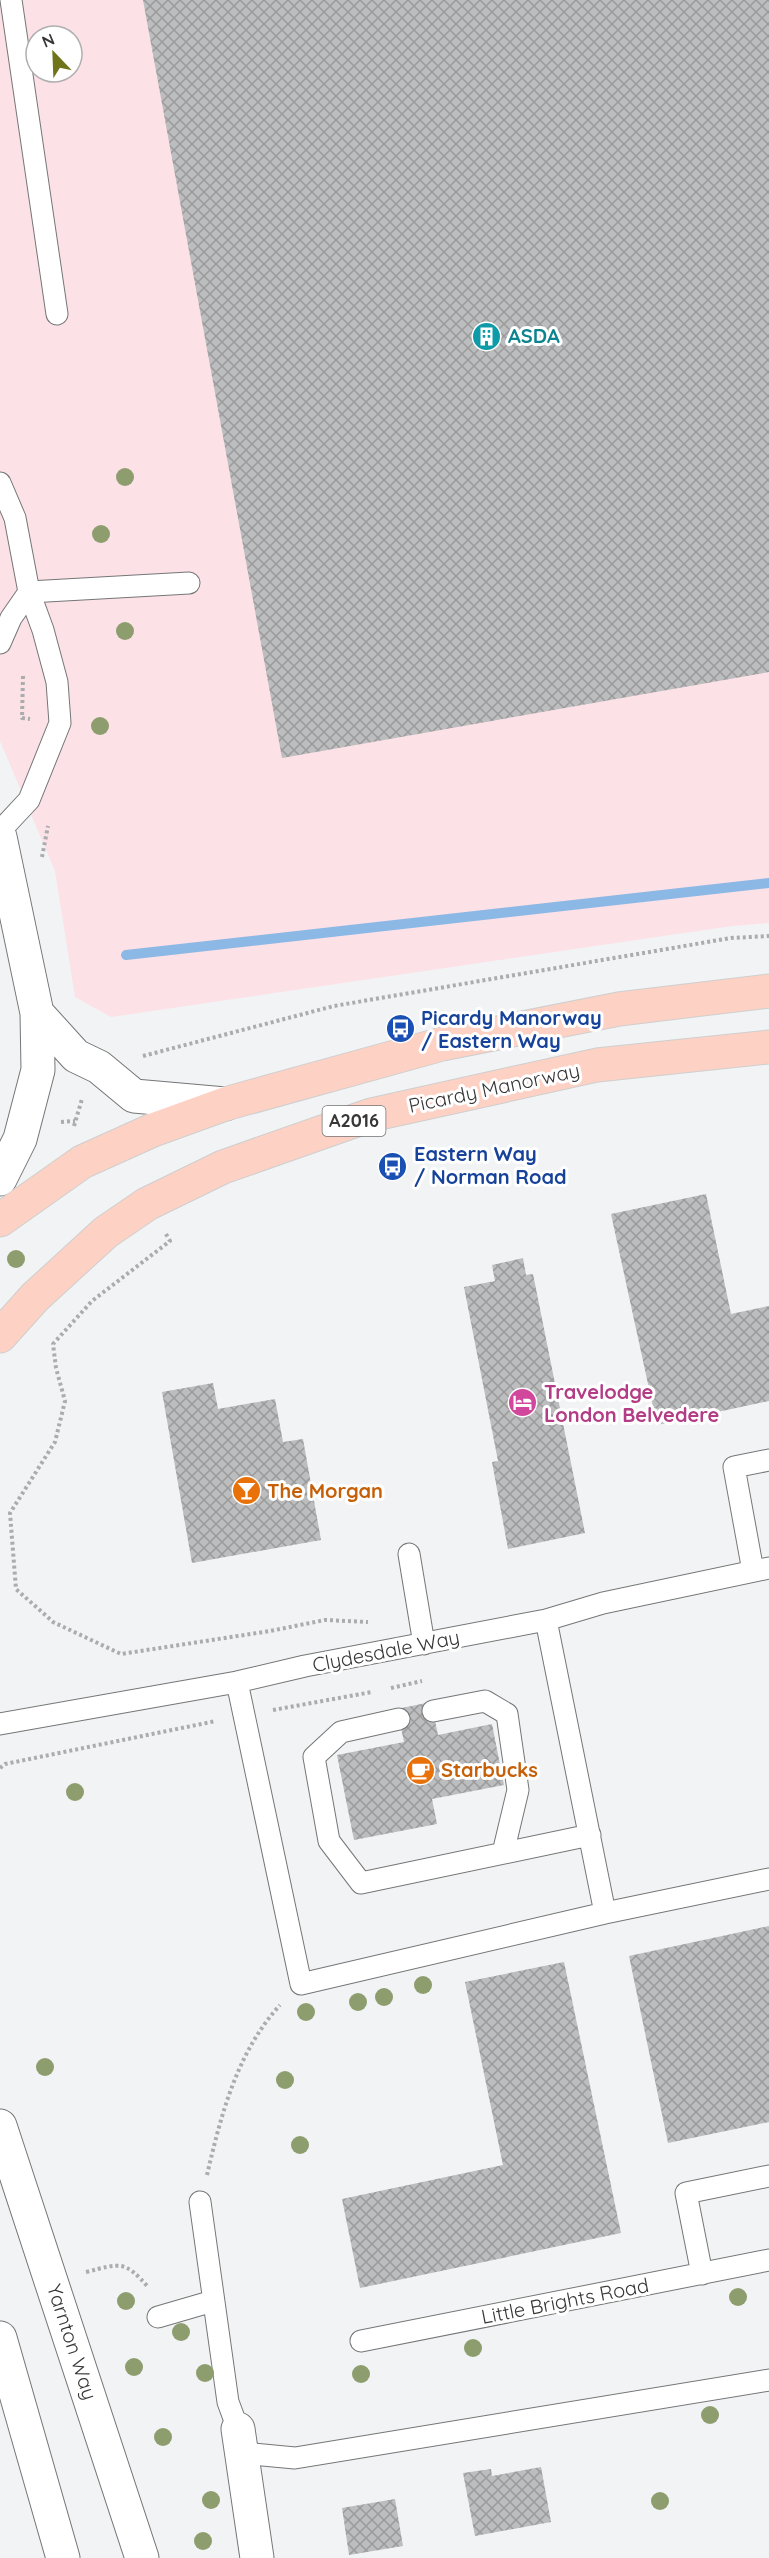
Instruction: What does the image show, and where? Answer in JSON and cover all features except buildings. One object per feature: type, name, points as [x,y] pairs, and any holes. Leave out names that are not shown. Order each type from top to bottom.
[{"type":"main road","name":"A2016","points":[[0,1220],[82,1162],[153,1130],[225,1104],[442,1044],[619,1009],[769,990]]},
{"type":"main road","name":"Picardy Manorway","points":[[0,1336],[35,1296],[106,1232],[147,1204],[223,1167],[371,1115],[597,1065],[769,1047]]},
{"type":"street","points":[[0,837],[32,987],[38,1070],[20,1139],[0,1179]]},
{"type":"street","points":[[32,987],[76,1056],[99,1067],[134,1096],[225,1104]]},
{"type":"street","name":"Yarnton Way","points":[[0,2126],[142,2558]]},
{"type":"street","points":[[0,2338],[63,2558]]},
{"type":"street","points":[[240,2441],[257,2558]]},
{"type":"lane","points":[[11,0],[57,314]]},
{"type":"lane","points":[[0,483],[15,518],[29,592],[43,630],[57,682],[60,723],[29,800],[0,831]]},
{"type":"lane","points":[[29,592],[189,583]]},
{"type":"lane","points":[[0,644],[11,618],[29,592]]},
{"type":"lane","points":[[761,1569],[734,1467],[769,1460]]},
{"type":"lane","points":[[409,1554],[424,1644]]},
{"type":"lane","name":"Clydesdale Way","points":[[0,1724],[237,1682],[305,1666],[546,1620],[603,1603],[761,1569]]},
{"type":"lane","points":[[546,1620],[605,1913]]},
{"type":"lane","points":[[237,1682],[301,1984],[605,1913],[769,1879]]},
{"type":"lane","points":[[433,1711],[485,1701],[507,1714],[518,1790],[503,1853]]},
{"type":"lane","points":[[399,1719],[341,1732],[314,1757],[329,1841],[361,1883],[590,1835]]},
{"type":"lane","points":[[702,2274],[686,2193],[769,2176]]},
{"type":"lane","points":[[200,2202],[228,2402],[240,2441],[295,2458],[769,2380]]},
{"type":"lane","name":"Little Brights Road","points":[[361,2341],[769,2260]]},
{"type":"lane","points":[[165,2315],[213,2301]]},
{"type":"path","points":[[139,1057],[334,1006],[731,938],[769,936]]},
{"type":"path","points":[[72,1132],[83,1096]]},
{"type":"path","points":[[170,1241],[92,1301],[53,1344],[56,1368],[65,1401],[55,1442],[10,1513],[16,1589],[53,1622],[121,1654],[270,1631],[325,1620]]},
{"type":"path","points":[[0,1768],[5,1764],[243,1715],[343,1698]]},
{"type":"path","points":[[200,2202],[222,2111],[249,2049],[277,2008],[301,1984]]},
{"type":"path","points":[[77,2274],[116,2265],[133,2270],[165,2315]]},
{"type":"shaded area","points":[[0,0],[769,0],[769,923],[732,926],[111,1017],[75,997],[55,871],[0,741]]},
{"type":"waterway","points":[[126,955],[769,883]]},
{"type":"place","name":"ASDA","points":[[487,336]]},
{"type":"place","name":"Picardy Manorway / Eastern Way","points":[[400,1029]]},
{"type":"place","name":"Eastern Way / Norman Road","points":[[393,1166]]},
{"type":"place","name":"Travelodge London Belvedere","points":[[523,1403]]},
{"type":"place","name":"The Morgan","points":[[246,1491]]},
{"type":"place","name":"Starbucks","points":[[420,1770]]}]
